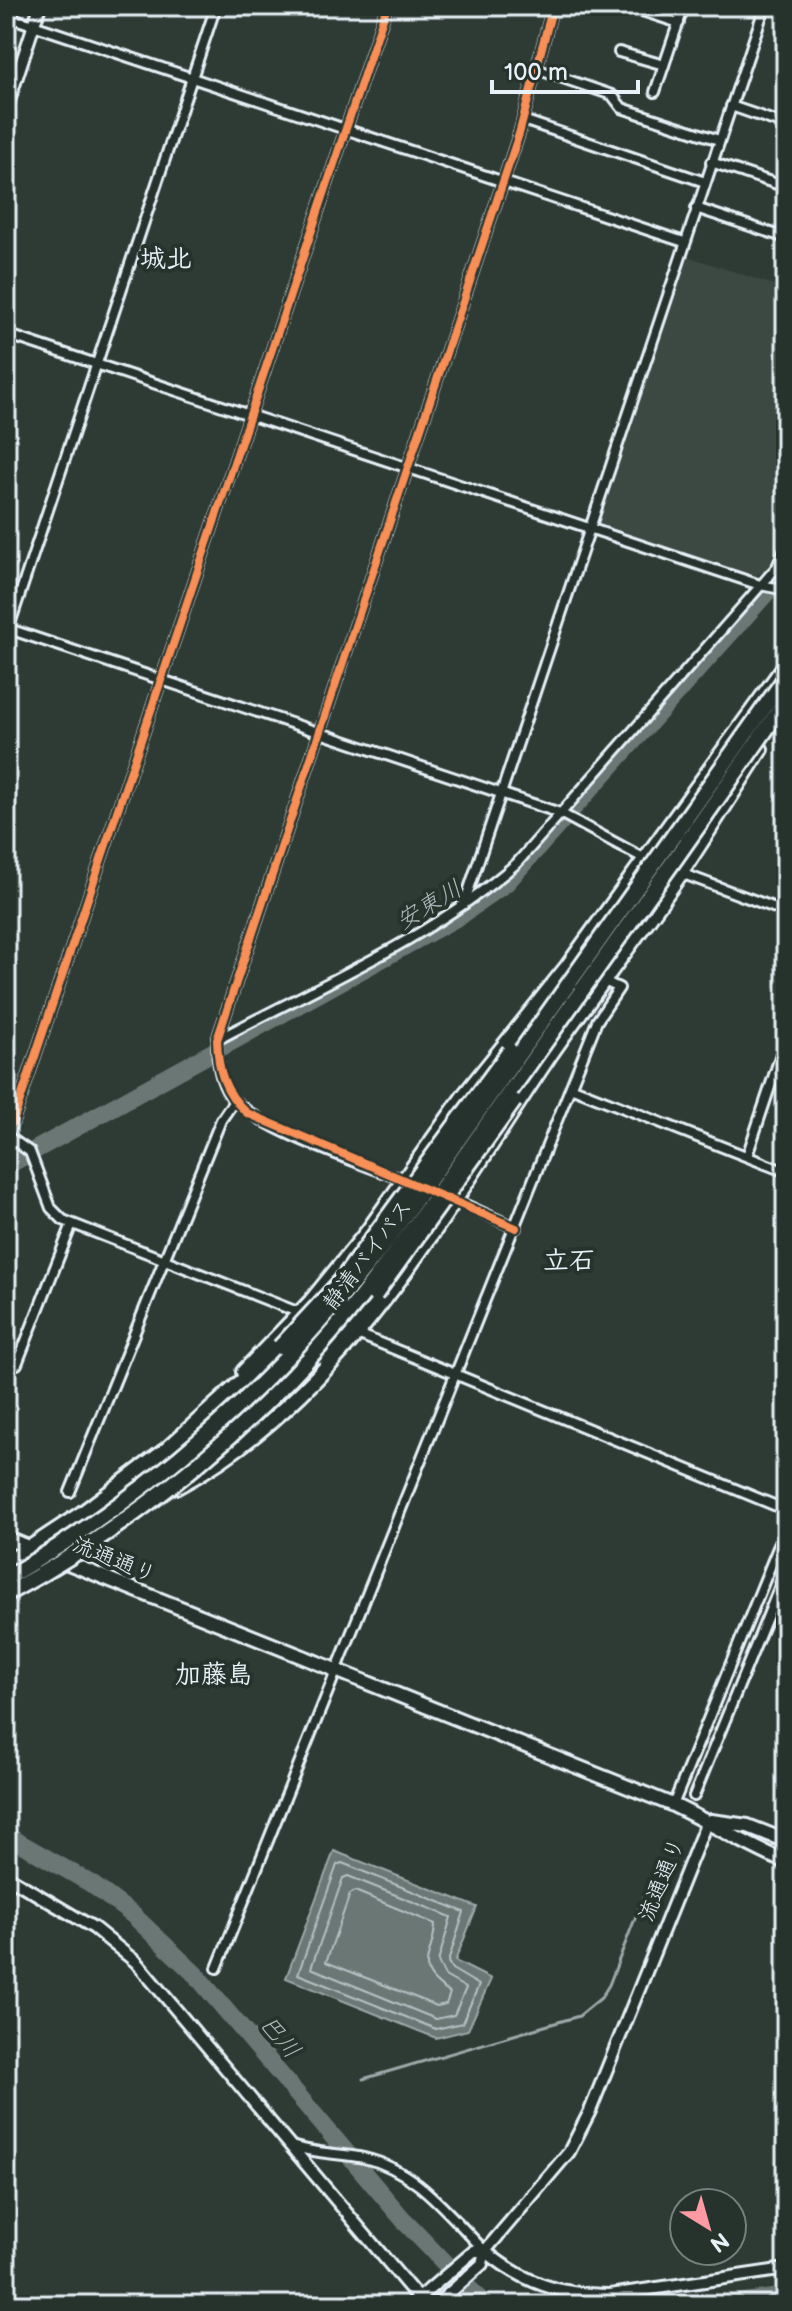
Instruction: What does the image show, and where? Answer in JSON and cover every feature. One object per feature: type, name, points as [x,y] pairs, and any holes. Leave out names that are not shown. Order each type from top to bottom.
[{"type":"highway","points":[[759,716],[786,667]]},
{"type":"highway","points":[[157,1459],[340,1268],[465,1095],[566,969],[786,667]]},
{"type":"highway","name":"静清バイパス","points":[[6,1578],[84,1531],[158,1478],[243,1404],[317,1329],[388,1239],[786,677]]},
{"type":"highway","name":"静清バイパス","points":[[6,1596],[94,1542],[228,1437],[295,1372],[360,1298],[786,701]]},
{"type":"highway","points":[[169,1490],[206,1470],[267,1425],[354,1333],[455,1200],[602,980],[681,872],[786,708]]},
{"type":"highway","points":[[725,788],[786,714]]},
{"type":"highway","points":[[6,1564],[32,1549],[157,1459],[280,1347],[341,1281],[569,972],[602,938]]},
{"type":"highway","points":[[6,1596],[67,1563],[235,1439],[368,1304],[491,1138],[556,1027]]},
{"type":"main road","name":"流通通り","points":[[6,1538],[707,1821]]},
{"type":"main road","points":[[707,1821],[748,1826],[786,1841]]},
{"type":"main road","points":[[707,1821],[741,1843],[786,1862]]},
{"type":"street","points":[[6,110],[40,6]]},
{"type":"street","points":[[216,6],[7,631],[162,678],[560,813],[644,859],[786,912]]},
{"type":"street","points":[[300,1313],[72,1224],[51,1208],[37,1166],[25,1146],[6,1133],[13,1122],[387,6]]},
{"type":"street","points":[[516,1228],[267,1123],[234,1101],[225,1088],[218,1063],[217,1040],[523,120],[553,6]]},
{"type":"street","points":[[627,6],[679,23]]},
{"type":"street","points":[[655,92],[684,6]]},
{"type":"street","points":[[464,904],[765,6]]},
{"type":"street","points":[[6,16],[684,242]]},
{"type":"street","points":[[619,52],[664,65]]},
{"type":"street","points":[[536,69],[612,95],[622,108],[719,140]]},
{"type":"street","points":[[731,106],[786,125]]},
{"type":"street","points":[[523,120],[705,182]]},
{"type":"street","points":[[711,162],[786,187]]},
{"type":"street","points":[[696,208],[786,238]]},
{"type":"street","points":[[6,334],[760,585],[784,589]]},
{"type":"street","points":[[217,1040],[464,904],[517,863],[777,567],[786,546]]},
{"type":"street","points":[[217,1968],[573,1088],[597,1021],[619,988],[602,980]]},
{"type":"street","points":[[747,1156],[786,1039]]},
{"type":"street","points":[[573,1088],[786,1172]]},
{"type":"street","points":[[70,1492],[221,1120],[234,1101]]},
{"type":"street","points":[[6,1361],[17,1364],[72,1224]]},
{"type":"street","points":[[354,1333],[786,1510]]},
{"type":"street","points":[[673,1805],[786,1528]]},
{"type":"street","points":[[694,1796],[786,1571]]},
{"type":"street","name":"流通通り","points":[[436,2305],[482,2264],[485,2251],[569,2152],[707,1821]]},
{"type":"street","points":[[6,1876],[94,1928],[136,1962],[418,2303],[463,2258],[474,2251],[485,2251]]},
{"type":"street","points":[[291,2146],[396,2169],[424,2188],[485,2251],[515,2275],[582,2294],[610,2295],[786,2269]]},
{"type":"shaded area","points":[[687,256],[786,289],[786,520],[772,563],[764,572],[752,577],[596,525]]},
{"type":"water","points":[[334,1851],[477,1907],[455,1961],[491,1979],[468,2030],[436,2038],[286,1978]]},
{"type":"waterway","name":"安東川","points":[[6,1166],[463,914],[506,883],[786,571]]},
{"type":"waterway","points":[[687,1786],[786,1540]]},
{"type":"waterway","name":"巴川","points":[[6,1835],[90,1883],[133,1915],[196,1975],[407,2224],[485,2305]]},
{"type":"waterway","points":[[363,2079],[579,2016],[601,1998],[609,1985],[647,1888]]},
{"type":"waterway","name":"巴川","points":[[725,2305],[786,2296]]},
{"type":"cycle path","points":[[6,1131],[13,1122],[387,6]]},
{"type":"cycle path","points":[[516,1228],[247,1113],[224,1080],[217,1040],[519,134],[553,6]]},
{"type":"district","name":"城北","points":[[166,259]]},
{"type":"district","name":"立石","points":[[569,1261]]},
{"type":"district","name":"加藤島","points":[[214,1675]]}]
